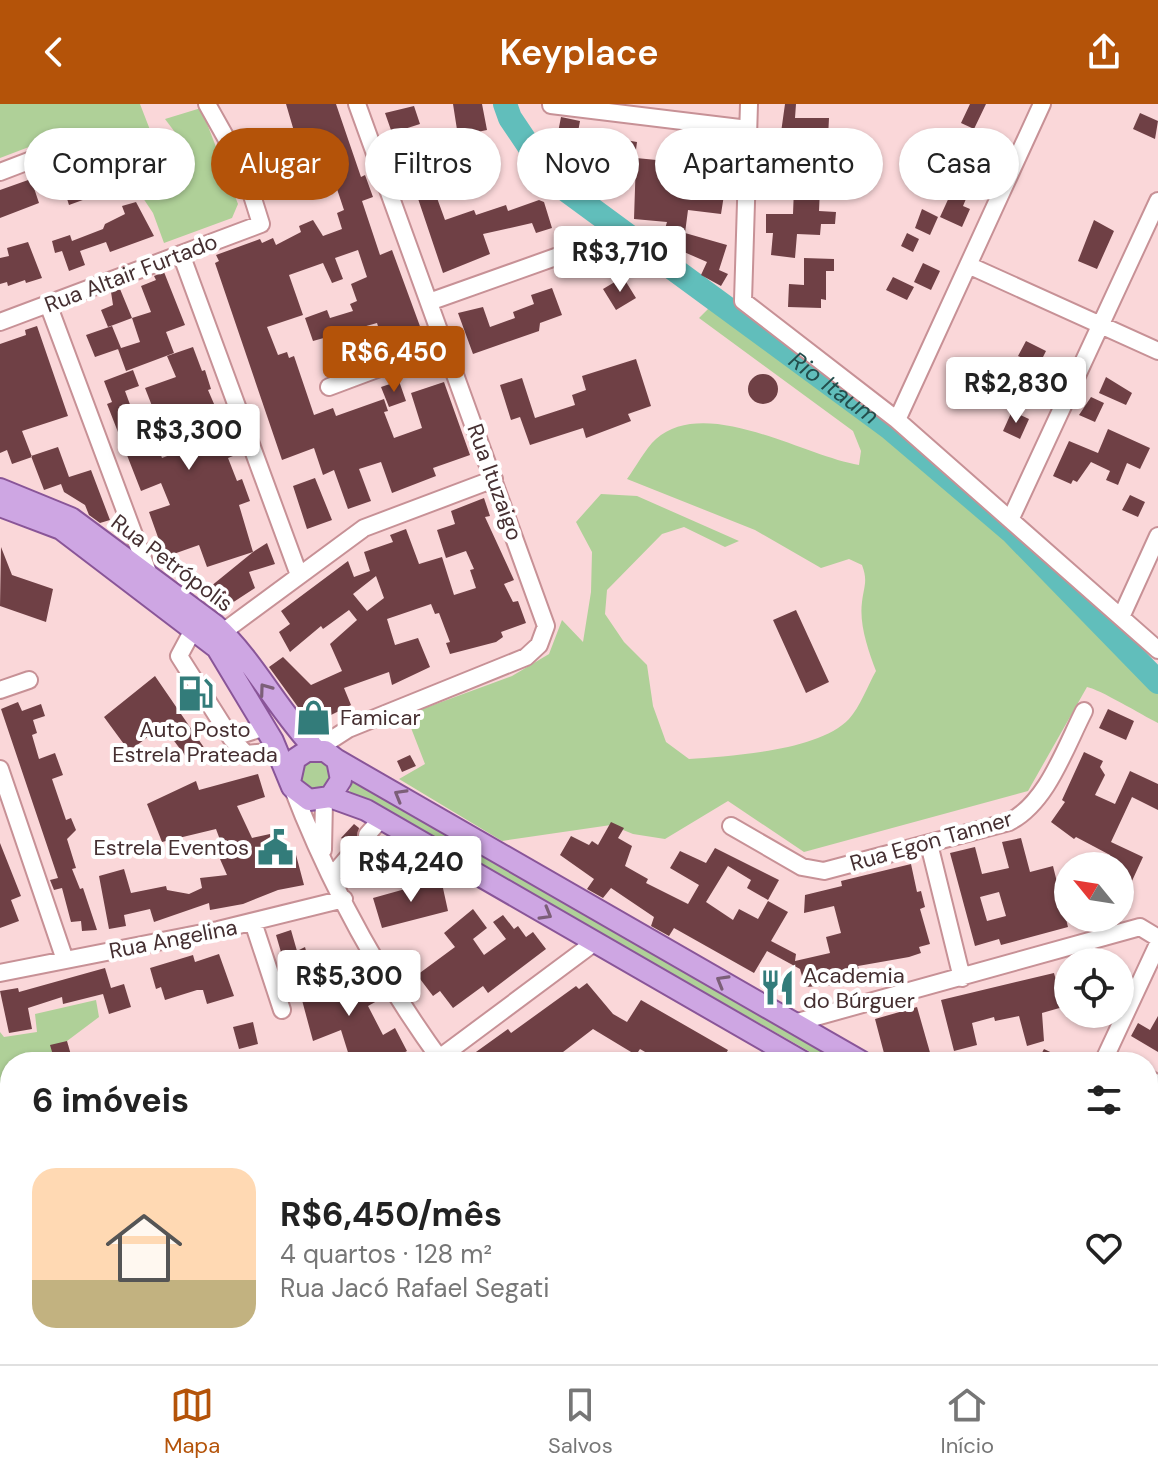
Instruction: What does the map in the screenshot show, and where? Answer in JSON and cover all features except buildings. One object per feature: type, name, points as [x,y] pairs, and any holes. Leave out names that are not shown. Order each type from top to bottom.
[{"type":"main road","name":"Rua Petrópolis","points":[[0,489],[71,518],[223,632],[287,719],[325,753],[845,1052]]},
{"type":"main road","name":"Rua Petrópolis","points":[[0,506],[61,529],[194,628],[223,656],[265,727],[291,784]]},
{"type":"main road","points":[[327,798],[341,780],[325,753],[295,759],[291,784],[309,800],[327,798],[374,827],[595,942],[786,1052]]},
{"type":"street","name":"Rua Altair Furtado","points":[[0,322],[261,224],[244,170],[207,104]]},
{"type":"street","name":"Rua Ituzaigo","points":[[325,753],[375,721],[516,662],[533,652],[544,636],[542,611],[357,104]]},
{"type":"street","points":[[748,128],[749,104]]},
{"type":"street","points":[[897,420],[1042,104]]},
{"type":"street","points":[[551,105],[740,128]]},
{"type":"street","points":[[0,172],[24,163]]},
{"type":"street","points":[[746,200],[743,301],[897,420],[1122,615],[1158,650]]},
{"type":"street","points":[[1011,518],[1158,201]]},
{"type":"street","points":[[429,302],[578,249]]},
{"type":"street","points":[[181,254],[299,575]]},
{"type":"street","points":[[968,265],[1158,351]]},
{"type":"street","points":[[48,304],[149,575]]},
{"type":"street","points":[[329,387],[444,344]]},
{"type":"street","points":[[223,632],[381,519],[494,479]]},
{"type":"street","points":[[1122,615],[1158,536]]},
{"type":"street","points":[[194,628],[179,656],[231,738],[246,754],[277,751]]},
{"type":"street","points":[[0,690],[29,680]]},
{"type":"street","name":"Rua Egon Tanner","points":[[731,826],[812,870],[824,871],[1020,816],[1039,795],[1084,711]]},
{"type":"street","points":[[231,738],[265,727]]},
{"type":"street","points":[[0,769],[65,960]]},
{"type":"street","name":"Rua Petrópolis","points":[[291,784],[332,876],[378,965],[432,1052]]},
{"type":"street","name":"Rua Petrópolis","points":[[324,859],[327,798]]},
{"type":"street","points":[[929,844],[962,978]]},
{"type":"street","points":[[332,876],[355,849]]},
{"type":"street","name":"Rua Angelina","points":[[0,973],[253,922],[344,899]]},
{"type":"street","points":[[253,922],[282,1010]]},
{"type":"street","points":[[794,1023],[1140,927],[1158,938]]},
{"type":"street","points":[[450,1052],[595,942]]},
{"type":"street","points":[[1113,1052],[1158,944]]},
{"type":"green space","points":[[0,104],[140,104],[149,128],[24,128],[24,149],[0,158]]},
{"type":"green space","points":[[201,108],[211,134],[211,200],[236,200],[238,204],[232,218],[164,243],[153,213],[144,200],[195,200],[195,128],[172,128],[165,119]]},
{"type":"green space","points":[[712,305],[887,431],[1057,583],[1158,689],[1158,723],[1087,687],[1028,791],[804,852],[728,801],[665,839],[633,834],[611,825],[502,841],[399,779],[425,764],[406,715],[512,676],[549,654],[562,620],[583,642],[591,592],[592,552],[576,522],[601,494],[637,496],[739,541],[725,547],[684,527],[662,534],[607,590],[605,614],[624,642],[647,665],[653,706],[666,742],[689,759],[774,750],[835,730],[857,708],[876,671],[862,619],[865,580],[862,565],[849,559],[821,568],[755,530],[627,479],[656,439],[677,427],[701,423],[756,432],[859,465],[861,451],[853,431],[699,318]]},
{"type":"green space","points":[[316,759],[328,763],[332,775],[328,787],[316,791],[304,787],[300,775],[304,763]]},
{"type":"green space","points":[[354,776],[827,1052],[810,1052],[349,792]]},
{"type":"green space","points":[[96,1000],[99,1017],[52,1052],[0,1052],[0,1032],[4,1037],[37,1032],[35,1014]]},
{"type":"waterway","name":"Rio Itaum","points":[[505,104],[510,118],[551,179],[890,428],[1011,531],[1158,682]]},
{"type":"place","name":"Auto Posto Estrela Prateada","points":[[195,693]]},
{"type":"place","name":"Famicar","points":[[314,717]]},
{"type":"place","name":"Estrela Eventos","points":[[275,847]]},
{"type":"place","name":"Academia do Búrguer","points":[[777,988]]}]
